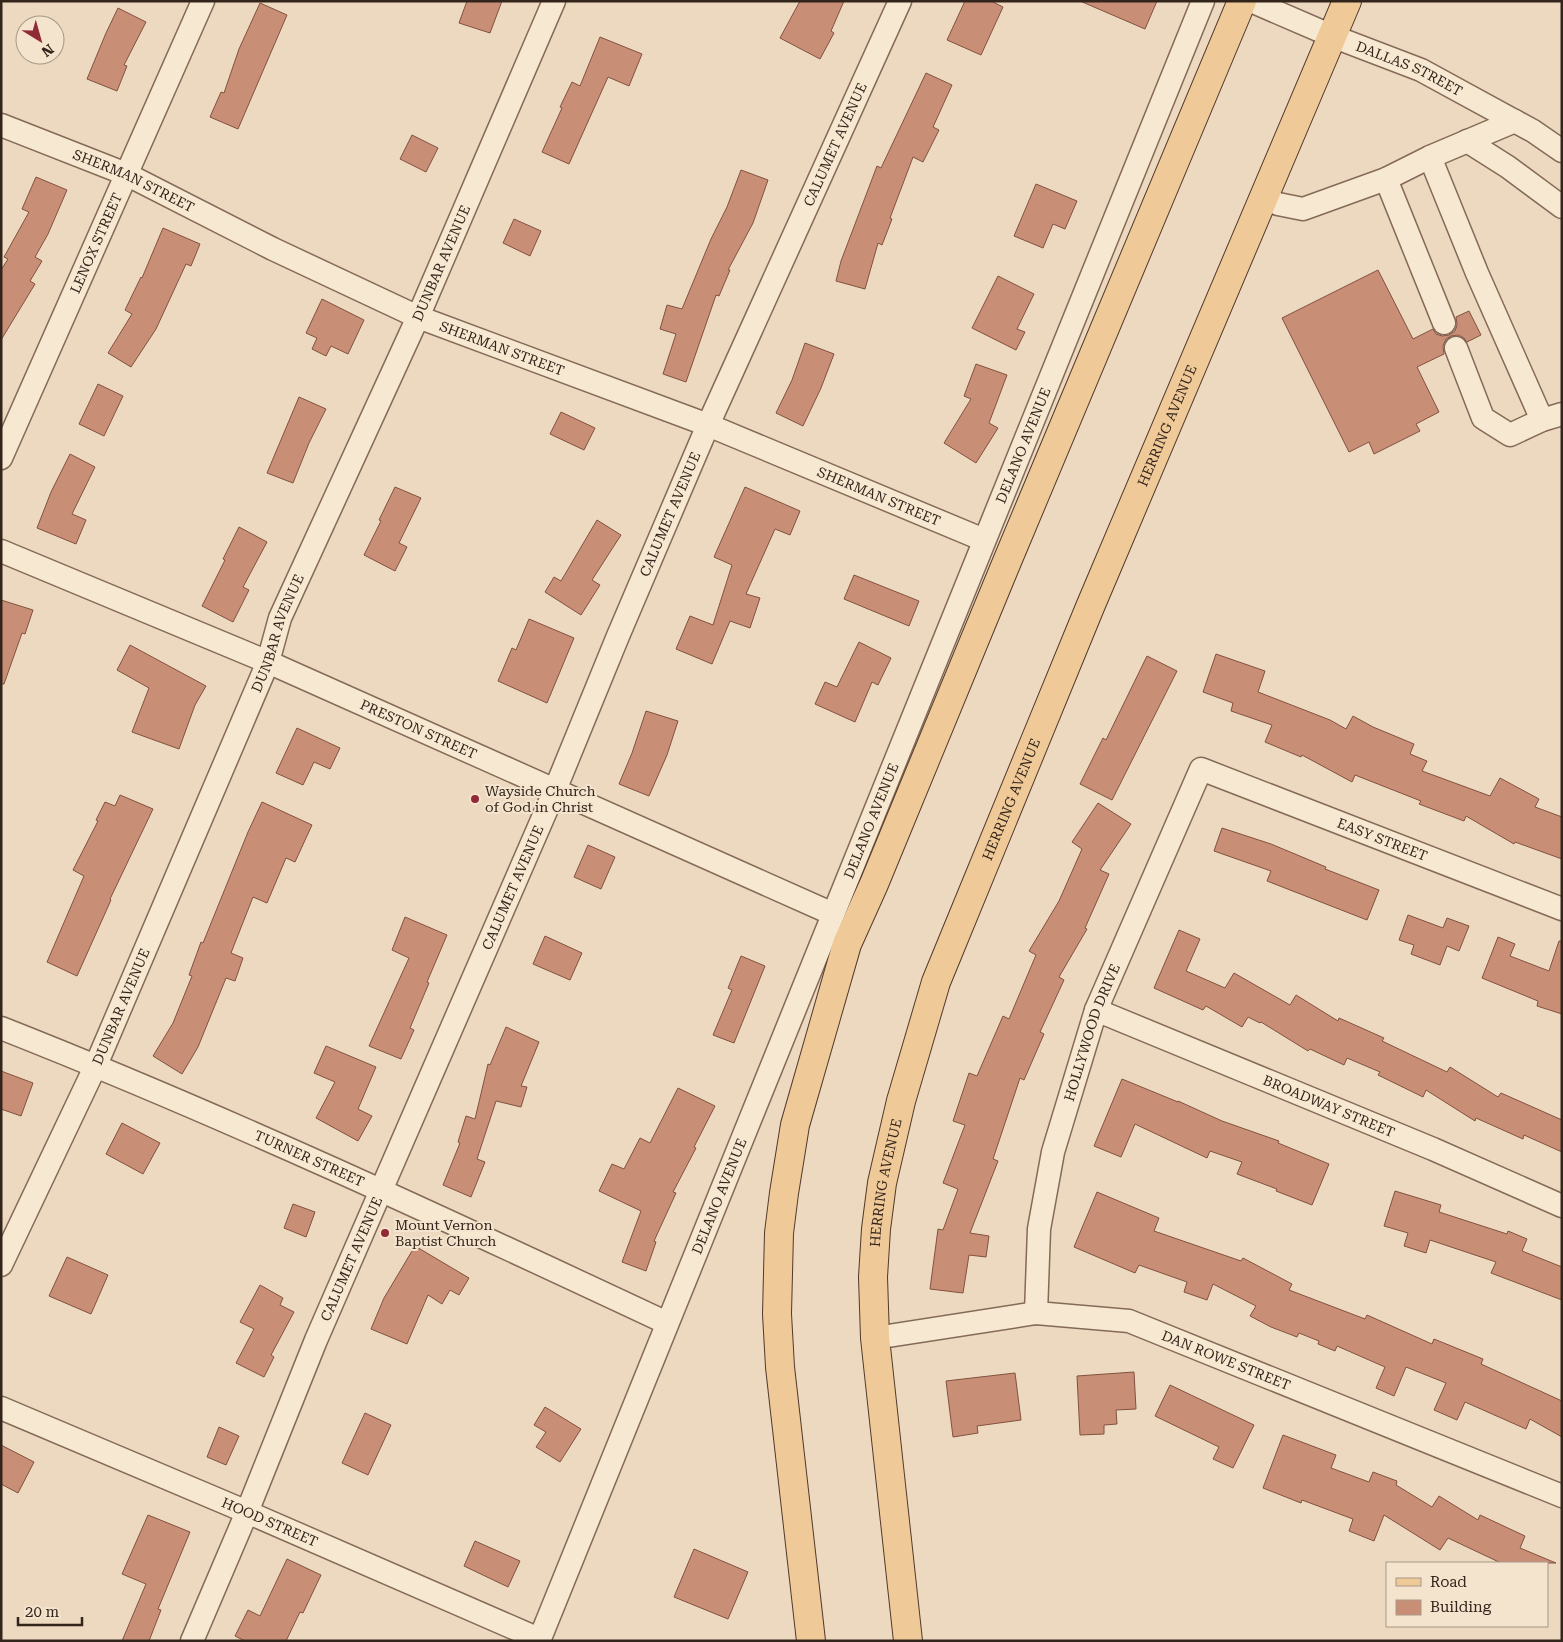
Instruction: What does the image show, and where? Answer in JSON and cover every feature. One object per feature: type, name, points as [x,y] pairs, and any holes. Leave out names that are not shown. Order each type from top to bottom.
[{"type":"main road","points":[[811,1641],[780,1367],[777,1314],[779,1233],[795,1125],[847,944],[874,884],[1242,1]]},
{"type":"main road","name":"HERRING AVENUE","points":[[908,1641],[875,1338],[874,1277],[876,1229],[882,1183],[901,1101],[936,982],[1094,598],[1347,1]]},
{"type":"street","name":"LENOX STREET","points":[[1,458],[203,1]]},
{"type":"street","name":"DUNBAR AVENUE","points":[[1,1265],[96,1065],[268,662],[280,618],[418,317],[554,1]]},
{"type":"street","name":"CALUMET AVENUE","points":[[192,1641],[247,1512],[316,1340],[555,790],[708,425],[900,1]]},
{"type":"street","name":"DELANO AVENUE","points":[[539,1640],[1203,1]]},
{"type":"street","name":"DALLAS STREET","points":[[1251,1],[1332,36],[1421,70],[1533,131],[1562,151]]},
{"type":"street","points":[[1264,197],[1278,204],[1303,209],[1386,179],[1430,157],[1515,121]]},
{"type":"street","name":"SHERMAN STREET","points":[[1,125],[126,174],[272,249],[418,317],[708,425],[984,540]]},
{"type":"street","points":[[1467,141],[1508,167],[1562,207]]},
{"type":"street","points":[[1430,157],[1477,273],[1552,417],[1510,435],[1483,418],[1456,348]]},
{"type":"street","points":[[1386,179],[1444,323]]},
{"type":"street","name":"PRESTON STREET","points":[[1,551],[268,662],[833,914]]},
{"type":"street","name":"EASY STREET","points":[[1201,769],[1562,909]]},
{"type":"street","name":"HOLLYWOOD DRIVE","points":[[1036,1313],[1039,1229],[1050,1166],[1096,1010],[1201,769]]},
{"type":"street","name":"BROADWAY STREET","points":[[1096,1010],[1433,1149],[1562,1206]]},
{"type":"street","name":"TURNER STREET","points":[[1,1028],[96,1065],[381,1190],[668,1323]]},
{"type":"street","name":"DAN ROWE STREET","points":[[875,1338],[1036,1313],[1129,1321],[1562,1496]]},
{"type":"street","name":"HOOD STREET","points":[[1,1408],[247,1512],[539,1640]]},
{"type":"building","points":[[467,1],[502,1],[490,33],[459,23]]},
{"type":"building","points":[[800,1],[844,1],[831,31],[834,33],[820,59],[780,38]]},
{"type":"building","points":[[965,1],[991,1],[1003,7],[981,55],[947,40]]},
{"type":"building","points":[[1080,1],[1157,1],[1145,29]]},
{"type":"building","points":[[260,3],[287,15],[238,129],[210,117],[221,92],[224,93],[239,49]]},
{"type":"building","points":[[118,8],[146,22],[124,65],[127,66],[117,91],[87,79]]},
{"type":"building","points":[[600,37],[642,54],[629,86],[608,77],[569,164],[542,152],[572,82],[580,86]]},
{"type":"building","points":[[926,73],[952,85],[933,127],[939,130],[923,162],[913,157],[882,245],[878,243],[865,289],[836,281],[841,261],[877,166],[881,168]]},
{"type":"building","points":[[412,135],[438,148],[426,172],[400,159]]},
{"type":"building","points":[[741,170],[768,180],[753,223],[728,270],[730,270],[719,296],[716,295],[686,382],[663,374],[676,334],[660,329],[667,305],[682,309],[711,239],[727,207]]},
{"type":"building","points":[[36,177],[67,190],[48,234],[35,257],[42,261],[30,281],[35,284],[1,340],[1,270],[8,259],[4,257],[29,212],[22,209]]},
{"type":"building","points":[[1036,184],[1077,201],[1065,229],[1053,224],[1043,248],[1014,236]]},
{"type":"building","points":[[514,219],[541,231],[530,256],[503,243]]},
{"type":"building","points":[[163,228],[200,244],[191,266],[186,264],[156,329],[131,367],[108,353],[132,314],[125,310],[142,278]]},
{"type":"building","points":[[1378,270],[1413,339],[1433,329],[1436,334],[1442,336],[1449,335],[1455,331],[1457,325],[1456,317],[1469,311],[1481,335],[1467,342],[1458,335],[1451,336],[1446,339],[1443,346],[1444,354],[1417,367],[1439,412],[1416,424],[1420,431],[1374,454],[1369,442],[1349,452],[1282,318]]},
{"type":"building","points":[[998,276],[1034,294],[1017,329],[1025,332],[1016,350],[972,328]]},
{"type":"building","points":[[322,299],[364,320],[348,354],[331,346],[326,356],[312,349],[317,338],[306,333]]},
{"type":"building","points":[[805,343],[834,354],[821,388],[803,426],[776,413],[792,380]]},
{"type":"building","points":[[976,364],[1007,375],[989,423],[998,428],[976,463],[944,443],[971,399],[964,396]]},
{"type":"building","points":[[98,384],[123,396],[104,436],[79,424]]},
{"type":"building","points":[[299,397],[326,409],[309,443],[293,483],[267,473]]},
{"type":"building","points":[[561,412],[595,428],[584,450],[550,434]]},
{"type":"building","points":[[70,454],[95,467],[72,514],[86,520],[76,544],[37,528],[51,492]]},
{"type":"building","points":[[395,487],[421,498],[399,543],[407,547],[395,571],[364,555]]},
{"type":"building","points":[[745,487],[800,511],[790,535],[775,529],[746,594],[760,598],[750,628],[730,621],[712,664],[676,649],[690,616],[713,625],[732,565],[714,557]]},
{"type":"building","points":[[597,520],[621,535],[592,580],[600,585],[581,615],[545,592],[554,577],[561,581]]},
{"type":"building","points":[[239,527],[267,542],[243,587],[249,590],[233,622],[202,606]]},
{"type":"building","points":[[854,575],[919,601],[909,626],[844,599]]},
{"type":"building","points":[[1,600],[33,610],[25,634],[22,633],[4,684],[1,684]]},
{"type":"building","points":[[529,619],[574,638],[547,703],[498,681],[512,648],[516,650]]},
{"type":"building","points":[[859,642],[891,658],[878,685],[872,682],[855,722],[815,704],[825,682],[837,687]]},
{"type":"building","points":[[130,645],[206,686],[195,705],[179,749],[132,732],[149,688],[117,670]]},
{"type":"building","points":[[1216,654],[1265,671],[1258,692],[1330,720],[1346,729],[1353,716],[1373,727],[1414,744],[1410,754],[1427,761],[1422,771],[1490,796],[1500,778],[1539,799],[1535,807],[1562,817],[1562,859],[1515,842],[1514,844],[1466,816],[1464,821],[1419,804],[1421,801],[1355,775],[1352,782],[1302,755],[1301,757],[1265,742],[1272,725],[1231,711],[1233,703],[1203,692]]},
{"type":"building","points":[[1147,656],[1177,671],[1112,800],[1080,784],[1103,738],[1106,740]]},
{"type":"building","points":[[646,711],[678,721],[667,755],[649,796],[619,784]]},
{"type":"building","points":[[297,728],[340,748],[330,769],[314,762],[303,785],[276,773]]},
{"type":"building","points":[[120,795],[153,809],[110,899],[77,976],[47,962],[84,876],[73,870],[98,821],[96,820],[105,802],[115,806]]},
{"type":"building","points":[[262,802],[312,825],[295,862],[286,858],[267,903],[253,897],[231,953],[243,958],[235,981],[226,978],[198,1047],[182,1074],[153,1056],[173,1023],[192,976],[189,975],[201,942],[203,943]]},
{"type":"building","points":[[1098,803],[1131,824],[1100,870],[1109,874],[1085,928],[1087,929],[1059,977],[1064,980],[1040,1032],[1044,1034],[1024,1080],[1020,1078],[993,1159],[998,1161],[970,1233],[989,1236],[986,1257],[969,1255],[963,1293],[930,1289],[938,1229],[943,1230],[958,1189],[943,1183],[965,1125],[953,1121],[969,1073],[977,1076],[1003,1016],[1009,1019],[1036,955],[1029,951],[1059,901],[1082,849],[1072,842]]},
{"type":"building","points":[[1222,828],[1271,844],[1326,867],[1325,869],[1379,890],[1367,920],[1267,881],[1271,871],[1214,851]]},
{"type":"building","points":[[588,845],[615,857],[601,889],[574,877]]},
{"type":"building","points":[[1408,915],[1443,928],[1447,918],[1469,926],[1459,951],[1447,946],[1440,965],[1411,954],[1414,945],[1399,940]]},
{"type":"building","points":[[405,917],[447,935],[427,982],[429,983],[410,1028],[414,1030],[401,1059],[369,1046],[409,958],[392,950]]},
{"type":"building","points":[[1179,930],[1200,939],[1186,971],[1225,988],[1234,973],[1290,1005],[1296,995],[1338,1021],[1339,1018],[1384,1038],[1382,1041],[1447,1072],[1450,1067],[1498,1097],[1501,1093],[1562,1120],[1562,1152],[1524,1135],[1523,1139],[1476,1118],[1475,1121],[1426,1090],[1423,1097],[1378,1075],[1380,1072],[1347,1058],[1344,1065],[1310,1049],[1308,1051],[1261,1022],[1248,1017],[1242,1027],[1206,1006],[1203,1010],[1154,988]]},
{"type":"building","points":[[545,936],[582,953],[570,980],[533,964]]},
{"type":"building","points":[[1498,937],[1515,944],[1510,956],[1549,971],[1559,941],[1562,941],[1562,1014],[1537,1006],[1538,1001],[1482,978]]},
{"type":"building","points":[[741,956],[765,966],[734,1043],[713,1035],[732,990],[728,988]]},
{"type":"building","points":[[506,1027],[539,1042],[521,1086],[527,1087],[521,1107],[496,1101],[477,1159],[485,1162],[471,1197],[443,1185],[460,1143],[458,1142],[466,1116],[475,1119],[488,1064],[490,1065]]},
{"type":"building","points":[[326,1046],[376,1067],[358,1109],[372,1116],[358,1141],[316,1118],[335,1082],[314,1073]]},
{"type":"building","points":[[1,1071],[33,1083],[21,1116],[1,1109]]},
{"type":"building","points":[[1122,1079],[1222,1121],[1279,1141],[1278,1143],[1329,1164],[1312,1205],[1237,1174],[1242,1162],[1210,1151],[1207,1158],[1135,1124],[1121,1157],[1094,1146]]},
{"type":"building","points":[[678,1088],[715,1106],[673,1192],[676,1193],[654,1241],[656,1242],[646,1271],[622,1262],[641,1211],[599,1191],[612,1164],[624,1169],[640,1138],[650,1143]]},
{"type":"building","points":[[122,1123],[160,1143],[143,1174],[106,1154]]},
{"type":"building","points":[[1395,1191],[1441,1205],[1439,1212],[1507,1234],[1508,1231],[1527,1239],[1522,1251],[1562,1267],[1562,1300],[1491,1273],[1496,1262],[1430,1240],[1426,1253],[1404,1246],[1408,1233],[1384,1226]]},
{"type":"building","points":[[1097,1192],[1159,1218],[1154,1231],[1241,1261],[1243,1258],[1292,1284],[1289,1290],[1365,1319],[1367,1315],[1432,1344],[1434,1339],[1483,1359],[1481,1364],[1562,1401],[1562,1437],[1530,1419],[1526,1429],[1465,1402],[1457,1420],[1434,1410],[1446,1383],[1406,1367],[1394,1396],[1376,1388],[1385,1367],[1337,1346],[1335,1351],[1318,1344],[1319,1341],[1299,1333],[1297,1337],[1271,1327],[1250,1316],[1256,1306],[1213,1284],[1207,1300],[1184,1292],[1187,1282],[1139,1265],[1135,1273],[1074,1247]]},
{"type":"building","points":[[293,1204],[315,1212],[306,1237],[284,1228]]},
{"type":"building","points":[[415,1246],[469,1278],[459,1295],[450,1290],[442,1304],[428,1295],[407,1344],[371,1329],[384,1298]]},
{"type":"building","points":[[67,1257],[108,1275],[91,1314],[49,1296]]},
{"type":"building","points":[[260,1285],[283,1298],[280,1305],[294,1312],[271,1355],[274,1357],[264,1377],[236,1363],[254,1329],[240,1322]]},
{"type":"building","points":[[1134,1372],[1136,1409],[1116,1410],[1117,1424],[1104,1425],[1104,1434],[1080,1435],[1077,1376]]},
{"type":"building","points":[[1015,1373],[1021,1420],[977,1426],[978,1433],[953,1437],[946,1381]]},
{"type":"building","points":[[1170,1385],[1254,1425],[1233,1468],[1213,1459],[1219,1447],[1155,1416]]},
{"type":"building","points":[[545,1407],[581,1429],[560,1462],[536,1447],[546,1432],[534,1425]]},
{"type":"building","points":[[365,1413],[391,1425],[368,1475],[342,1463]]},
{"type":"building","points":[[219,1427],[239,1436],[226,1465],[207,1457]]},
{"type":"building","points":[[1283,1435],[1336,1455],[1331,1468],[1369,1482],[1373,1472],[1397,1481],[1396,1485],[1432,1507],[1439,1496],[1478,1520],[1480,1515],[1525,1536],[1520,1548],[1556,1563],[1499,1562],[1448,1538],[1440,1550],[1384,1515],[1374,1541],[1349,1531],[1353,1519],[1302,1500],[1301,1503],[1263,1488]]},
{"type":"building","points":[[1,1445],[34,1462],[18,1493],[1,1484]]},
{"type":"building","points":[[148,1515],[190,1532],[158,1609],[161,1610],[149,1641],[122,1641],[146,1584],[122,1574]]},
{"type":"building","points":[[475,1541],[520,1561],[508,1587],[464,1566]]},
{"type":"building","points":[[694,1549],[748,1572],[728,1619],[674,1597]]},
{"type":"building","points":[[287,1559],[321,1575],[303,1613],[300,1612],[286,1641],[245,1641],[235,1636],[248,1610],[260,1616]]},
{"type":"place","name":"Wayside Church of God in Christ","points":[[475,799]]},
{"type":"place","name":"Mount Vernon Baptist Church","points":[[385,1233]]}]
